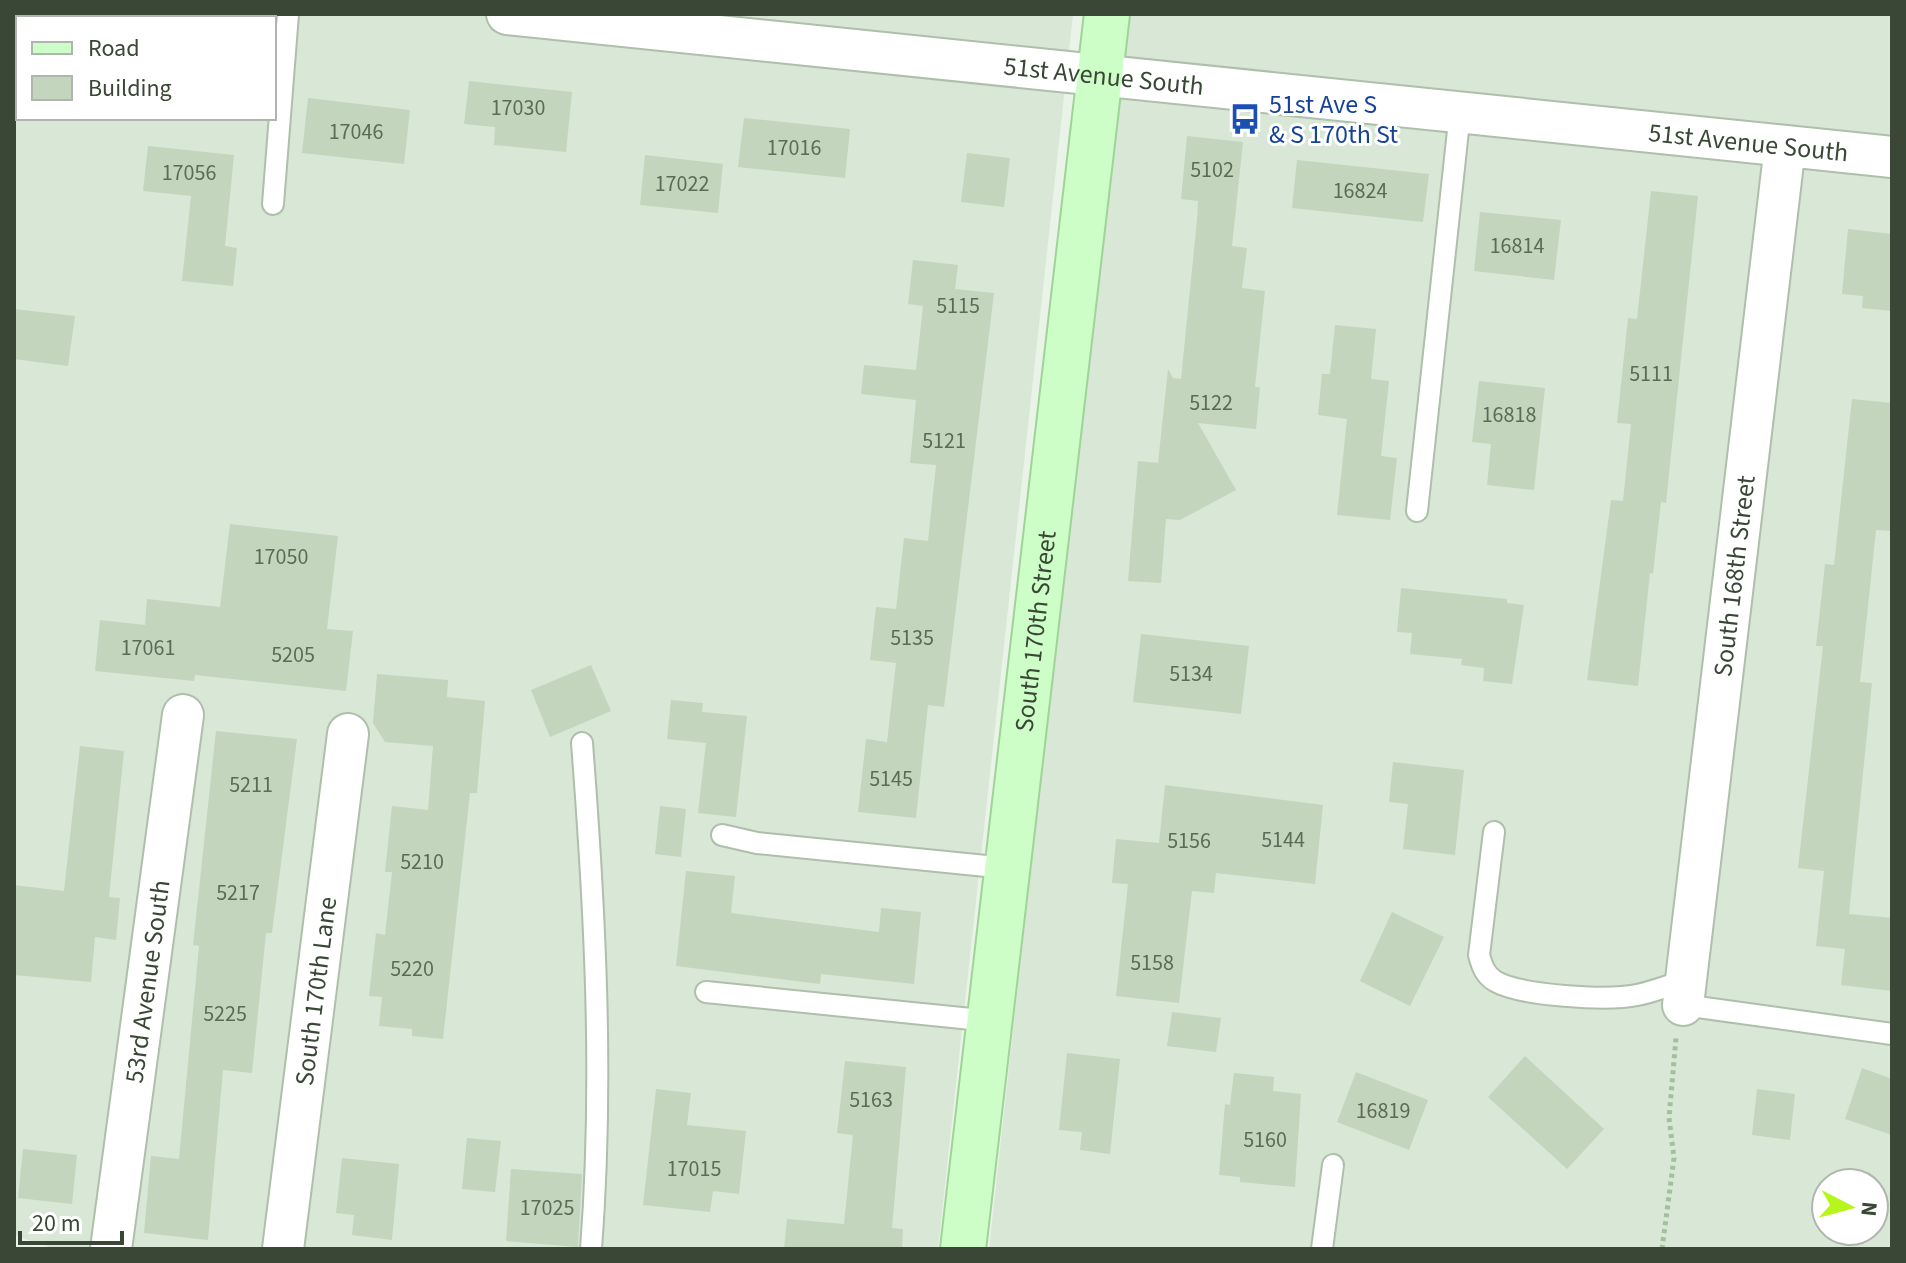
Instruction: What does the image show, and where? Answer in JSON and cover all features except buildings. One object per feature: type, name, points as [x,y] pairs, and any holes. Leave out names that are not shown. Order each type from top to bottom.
[{"type":"street","name":"51st Avenue South","points":[[507,14],[1892,157]]},
{"type":"street","name":"South 170th Street","points":[[963,1249],[1107,14]]},
{"type":"street","name":"South 168th Street","points":[[1684,993],[1785,146]]},
{"type":"street","name":"53rd Avenue South","points":[[111,1249],[183,715]]},
{"type":"street","name":"South 170th Lane","points":[[283,1249],[348,734]]},
{"type":"lane","points":[[273,204],[288,14]]},
{"type":"lane","points":[[1417,511],[1460,112]]},
{"type":"lane","points":[[582,743],[598,1032],[596,1179],[591,1249]]},
{"type":"lane","points":[[1494,832],[1479,955],[1482,969],[1494,980],[1515,988],[1609,997],[1684,993],[1892,1034]]},
{"type":"lane","points":[[722,835],[757,843],[1006,868]]},
{"type":"lane","points":[[706,992],[991,1021]]},
{"type":"lane","points":[[1322,1249],[1333,1165]]},
{"type":"path","points":[[1662,1249],[1674,1158],[1669,1118],[1674,1049],[1684,993]]},
{"type":"shaded area","points":[[14,14],[1073,14],[938,1249],[55,1249],[14,1235]]},
{"type":"shaded area","points":[[1125,14],[1892,14],[1892,1249],[989,1249]]},
{"type":"place","name":"51st Ave S & S 170th St","points":[[1245,119]]}]
